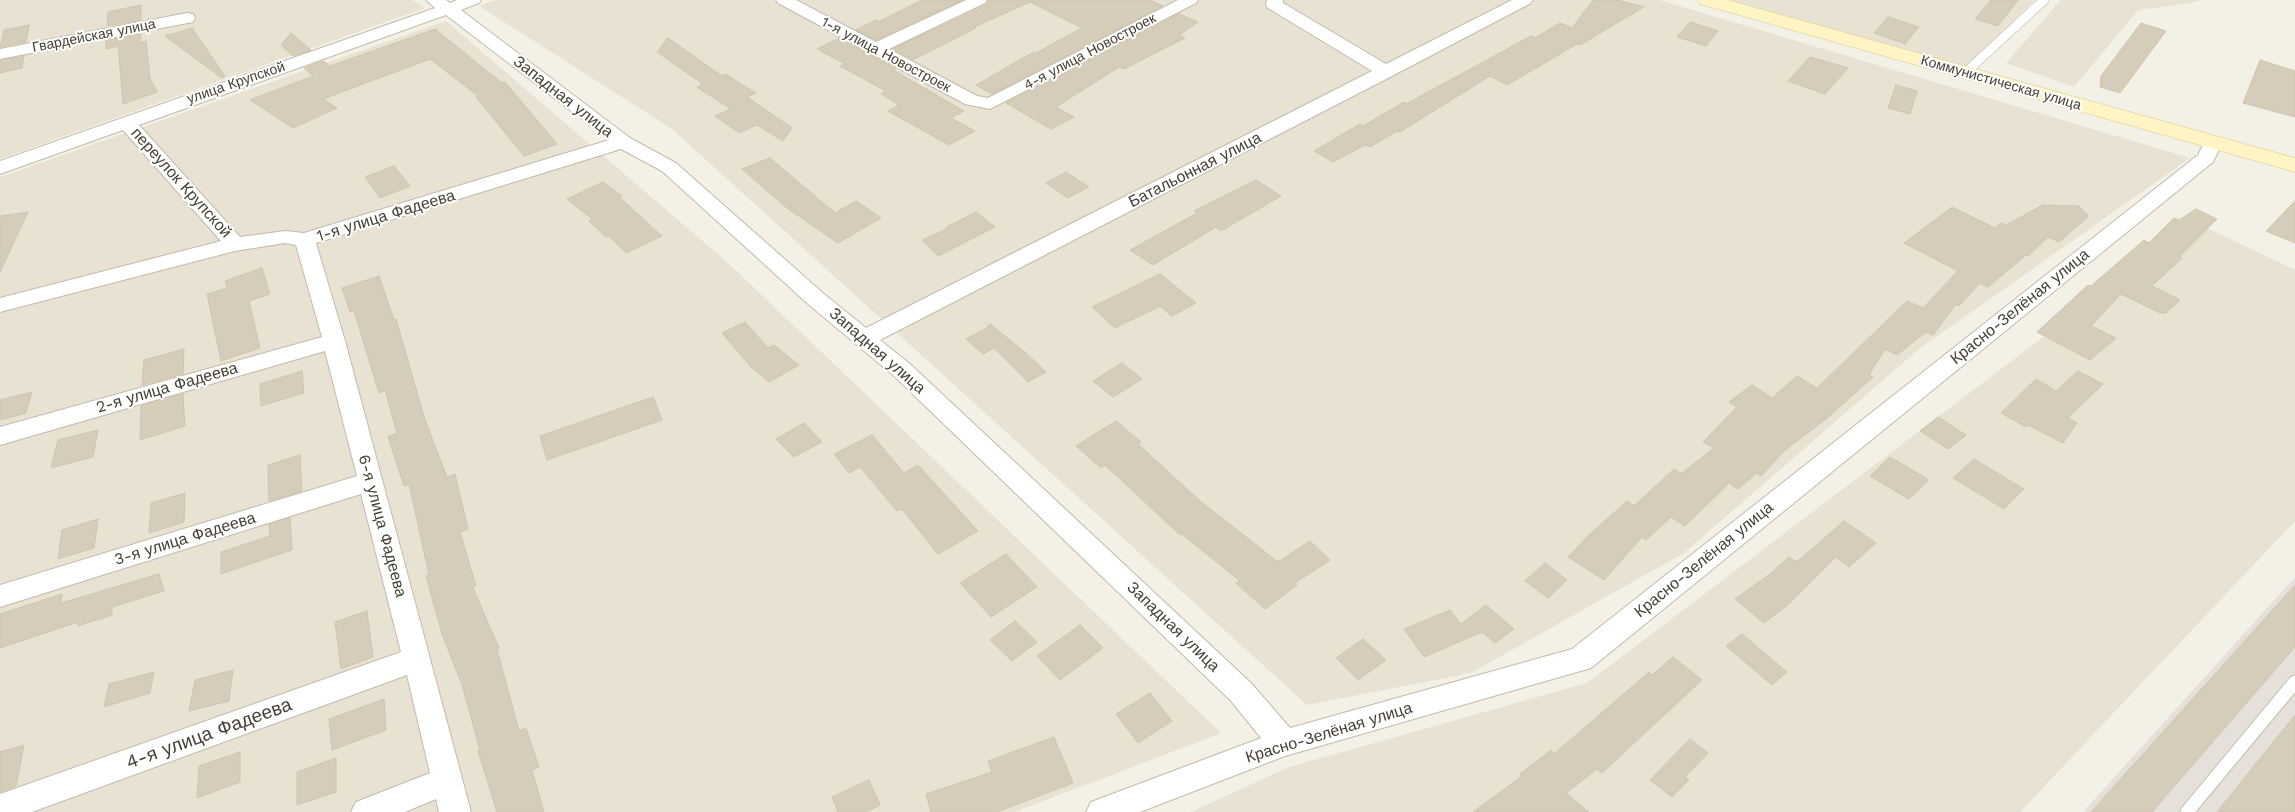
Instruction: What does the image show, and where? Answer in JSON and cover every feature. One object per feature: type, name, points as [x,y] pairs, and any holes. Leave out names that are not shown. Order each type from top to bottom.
[{"type":"main road","name":"Коммунистическая улица","points":[[1707,0],[2295,165]]},
{"type":"street","name":"улица Крупской","points":[[0,168],[442,4],[473,0]]},
{"type":"street","name":"1-я улица Новостроек","points":[[784,0],[971,100],[990,104]]},
{"type":"street","points":[[876,49],[979,0]]},
{"type":"street","name":"4-я улица Новостроек","points":[[990,104],[1190,0]]},
{"type":"street","points":[[1275,0],[1274,5],[1386,72]]},
{"type":"street","name":"Батальонная улица","points":[[864,339],[1525,0]]},
{"type":"street","name":"Западная улица","points":[[442,4],[623,142],[669,167],[816,299],[902,370],[1241,692],[1284,743]]},
{"type":"street","name":"Гвардейская улица","points":[[0,54],[187,18]]},
{"type":"street","name":"переулок Крупской","points":[[126,122],[236,244]]},
{"type":"street","name":"1-я улица Фадеева","points":[[0,305],[236,244],[284,237],[306,240],[623,142]]},
{"type":"street","name":"Красно-Зелёная улица","points":[[1102,812],[1284,743],[1581,659],[2206,158],[2213,143]]},
{"type":"street","name":"6-я улица Фадеева","points":[[306,240],[418,660],[455,812]]},
{"type":"street","name":"2-я улица Фадеева","points":[[0,436],[334,341]]},
{"type":"street","name":"3-я улица Фадеева","points":[[0,596],[370,482]]},
{"type":"street","name":"4-я улица Фадеева","points":[[0,810],[418,660]]},
{"type":"street","points":[[368,812],[447,781]]},
{"type":"lane","points":[[1965,73],[2044,0]]},
{"type":"lane","points":[[2187,812],[2295,682]]},
{"type":"shaded area","points":[[0,0],[412,0],[425,8],[0,159]]},
{"type":"shaded area","points":[[495,0],[1659,0],[2190,158],[1919,349],[1684,553],[1471,673],[1307,705],[672,129],[479,6]]},
{"type":"shaded area","points":[[1728,0],[2035,0],[1967,68]]},
{"type":"shaded area","points":[[2061,0],[2202,0],[2138,10],[2074,87],[2006,63]]},
{"type":"shaded area","points":[[446,21],[727,262],[1221,733],[1015,812],[0,812],[0,177]]},
{"type":"shaded area","points":[[2195,222],[2295,270],[2295,521],[2020,812],[1191,812],[1289,767],[1587,683]]},
{"type":"shaded area","points":[[2295,577],[2295,812],[2083,812]]},
{"type":"building","points":[[922,0],[962,0],[876,40],[856,30],[876,20],[880,21]]},
{"type":"building","points":[[989,0],[1150,0],[1163,6],[992,94],[976,85],[1034,52],[1036,53],[1082,28],[1030,2],[974,27],[976,28],[913,60],[893,49],[986,5]]},
{"type":"building","points":[[1593,0],[1617,0],[1644,7],[1507,85],[1490,76],[1400,132],[1397,131],[1370,147],[1365,145],[1333,162],[1314,151],[1360,124],[1363,126],[1404,102],[1406,104],[1531,36],[1535,38],[1560,23],[1572,28]]},
{"type":"building","points":[[1991,0],[2018,0],[1998,26],[1975,19]]},
{"type":"building","points":[[141,5],[141,20],[107,26],[108,12]]},
{"type":"building","points":[[1179,14],[1198,22],[1179,35],[1185,38],[1124,69],[1119,67],[1056,107],[1074,117],[1051,129],[1006,103]]},
{"type":"building","points":[[1888,17],[1919,27],[1905,44],[1874,33]]},
{"type":"building","points":[[1690,22],[1718,31],[1706,46],[1677,37]]},
{"type":"building","points":[[2141,23],[2166,31],[2120,93],[2100,87],[2101,76]]},
{"type":"building","points":[[29,25],[26,42],[0,47],[4,30]]},
{"type":"building","points":[[192,28],[225,76],[222,78],[165,36]]},
{"type":"building","points":[[435,29],[502,83],[505,82],[557,144],[524,156],[476,97],[478,96],[430,59],[323,99],[337,108],[293,128],[250,100],[313,76],[304,68],[323,61],[330,66]]},
{"type":"building","points":[[291,33],[311,50],[293,56],[281,45]]},
{"type":"building","points":[[141,34],[140,43],[146,41],[150,78],[157,92],[123,104],[118,46],[106,49],[106,40]]},
{"type":"building","points":[[668,38],[722,76],[725,74],[756,93],[747,97],[792,128],[783,141],[757,125],[739,133],[715,116],[731,109],[697,87],[703,84],[657,52]]},
{"type":"building","points":[[839,38],[896,69],[893,70],[964,111],[951,118],[975,131],[949,145],[888,111],[899,105],[881,94],[886,91],[840,66],[845,64],[817,49]]},
{"type":"building","points":[[24,56],[22,68],[0,73],[0,61]]},
{"type":"building","points":[[1810,57],[1848,68],[1825,94],[1788,81]]},
{"type":"building","points":[[2260,60],[2295,71],[2295,117],[2243,103]]},
{"type":"building","points":[[1896,85],[1917,91],[1910,114],[1888,108]]},
{"type":"building","points":[[770,158],[835,213],[856,201],[881,218],[838,243],[787,208],[742,169]]},
{"type":"building","points":[[394,166],[410,186],[380,198],[365,177]]},
{"type":"building","points":[[1066,172],[1089,187],[1068,198],[1046,183]]},
{"type":"building","points":[[1256,180],[1281,196],[1221,231],[1216,227],[1153,265],[1130,250],[1197,213],[1194,211]]},
{"type":"building","points":[[603,182],[622,196],[619,197],[662,236],[626,253],[609,236],[606,237],[589,221],[592,219],[567,199]]},
{"type":"building","points":[[2295,201],[2295,243],[2266,231]]},
{"type":"building","points":[[2043,205],[2079,206],[2089,216],[2059,242],[2048,237],[2028,256],[2026,255],[1988,287],[1980,283],[1959,306],[1956,304],[1933,335],[1926,332],[1897,355],[1885,349],[1869,375],[1873,377],[1826,419],[1784,451],[1761,476],[1757,473],[1738,489],[1729,483],[1685,526],[1671,517],[1646,540],[1642,537],[1604,580],[1568,557],[1627,501],[1634,506],[1674,469],[1681,474],[1714,448],[1703,442],[1737,407],[1729,402],[1752,385],[1772,398],[1797,376],[1817,388],[1907,301],[1923,308],[1958,271],[1904,243],[1952,207],[1995,228],[2001,223],[2006,225]]},
{"type":"building","points":[[2196,209],[2217,219],[2179,257],[2182,258],[2152,286],[2180,300],[2166,313],[2160,313],[2121,294],[2091,326],[2116,338],[2090,360],[2037,332],[2088,285],[2091,286],[2144,240],[2149,243],[2174,218],[2179,220]]},
{"type":"building","points":[[28,212],[0,272],[0,216]]},
{"type":"building","points":[[976,212],[995,227],[938,256],[922,240],[947,229],[945,228]]},
{"type":"building","points":[[262,268],[270,294],[249,301],[260,348],[221,361],[207,294],[227,288],[225,281]]},
{"type":"building","points":[[1160,274],[1196,303],[1172,316],[1160,306],[1115,328],[1092,307]]},
{"type":"building","points":[[379,276],[394,320],[396,319],[425,420],[447,477],[455,474],[468,529],[460,532],[476,586],[473,588],[499,648],[497,649],[519,731],[526,728],[539,767],[532,770],[544,812],[497,812],[478,751],[480,750],[462,685],[442,634],[426,576],[429,575],[409,484],[404,486],[388,437],[397,433],[385,390],[379,393],[354,311],[350,312],[342,288]]},
{"type":"building","points":[[745,322],[768,348],[774,345],[799,365],[769,382],[750,366],[722,333]]},
{"type":"building","points":[[990,324],[1046,372],[1028,382],[994,348],[983,354],[966,339],[985,329]]},
{"type":"building","points":[[184,349],[183,374],[142,385],[144,360]]},
{"type":"building","points":[[1122,363],[1142,379],[1113,397],[1093,381]]},
{"type":"building","points":[[302,371],[304,393],[261,406],[260,384]]},
{"type":"building","points":[[2078,371],[2103,384],[2068,418],[2077,423],[2063,443],[2028,425],[2026,427],[2001,413],[2036,379],[2056,391]]},
{"type":"building","points":[[32,392],[26,413],[0,420],[0,400]]},
{"type":"building","points":[[183,394],[185,426],[140,440],[141,406]]},
{"type":"building","points":[[653,397],[662,420],[547,460],[540,436]]},
{"type":"building","points":[[1938,417],[1966,435],[1948,449],[1920,431]]},
{"type":"building","points":[[1116,421],[1141,442],[1138,444],[1200,501],[1278,562],[1310,541],[1330,560],[1295,583],[1297,585],[1265,609],[1236,583],[1240,581],[1182,534],[1180,535],[1105,465],[1101,468],[1076,446]]},
{"type":"building","points":[[804,423],[822,442],[794,457],[776,439]]},
{"type":"building","points":[[98,430],[93,457],[51,468],[58,440]]},
{"type":"building","points":[[872,435],[904,473],[918,465],[978,531],[938,554],[902,509],[897,511],[860,467],[849,473],[834,454]]},
{"type":"building","points":[[300,455],[302,491],[269,501],[268,465]]},
{"type":"building","points":[[1890,457],[1929,480],[1909,499],[1870,476]]},
{"type":"building","points":[[1974,459],[2024,489],[2004,509],[1953,478]]},
{"type":"building","points":[[185,493],[184,522],[149,533],[151,503]]},
{"type":"building","points":[[290,518],[292,550],[221,574],[221,552],[270,536],[269,525]]},
{"type":"building","points":[[98,519],[94,548],[58,559],[62,530]]},
{"type":"building","points":[[1844,521],[1876,543],[1849,567],[1836,557],[1790,603],[1764,623],[1735,599],[1770,574],[1789,557],[1797,562]]},
{"type":"building","points":[[1006,554],[1037,587],[991,617],[960,583]]},
{"type":"building","points":[[1545,563],[1567,580],[1548,598],[1525,581]]},
{"type":"building","points":[[159,574],[164,591],[112,607],[112,615],[78,626],[78,622],[0,648],[0,614],[62,594],[61,603]]},
{"type":"building","points":[[2295,585],[2295,647],[2152,812],[2091,812]]},
{"type":"building","points":[[1486,605],[1514,629],[1495,643],[1482,632],[1424,657],[1404,629],[1450,610],[1461,624]]},
{"type":"building","points":[[367,611],[373,657],[341,669],[335,622]]},
{"type":"building","points":[[1015,621],[1037,642],[1012,661],[990,640]]},
{"type":"building","points":[[1080,625],[1103,648],[1060,680],[1037,656]]},
{"type":"building","points":[[1742,634],[1787,672],[1772,685],[1726,646]]},
{"type":"building","points":[[1363,639],[1386,660],[1358,680],[1336,658]]},
{"type":"building","points":[[1673,657],[1702,680],[1602,773],[1597,769],[1566,793],[1589,812],[1473,812],[1522,776],[1520,774],[1551,750],[1554,754],[1649,672],[1652,675]]},
{"type":"building","points":[[233,670],[229,701],[189,711],[195,680]]},
{"type":"building","points":[[154,672],[150,693],[104,707],[109,684]]},
{"type":"building","points":[[1150,693],[1172,721],[1138,743],[1116,714]]},
{"type":"building","points":[[384,699],[386,730],[332,750],[329,719]]},
{"type":"building","points":[[2295,715],[2295,812],[2217,812]]},
{"type":"building","points":[[1054,737],[1073,783],[997,812],[931,812],[926,794],[992,772],[988,761]]},
{"type":"building","points":[[1690,739],[1708,753],[1685,777],[1689,780],[1672,797],[1650,780]]},
{"type":"building","points":[[24,745],[16,786],[0,792],[0,752]]},
{"type":"building","points":[[240,752],[240,782],[197,798],[199,766]]},
{"type":"building","points":[[336,758],[336,792],[297,805],[297,772]]},
{"type":"building","points":[[869,780],[880,805],[866,812],[838,812],[832,797]]}]
